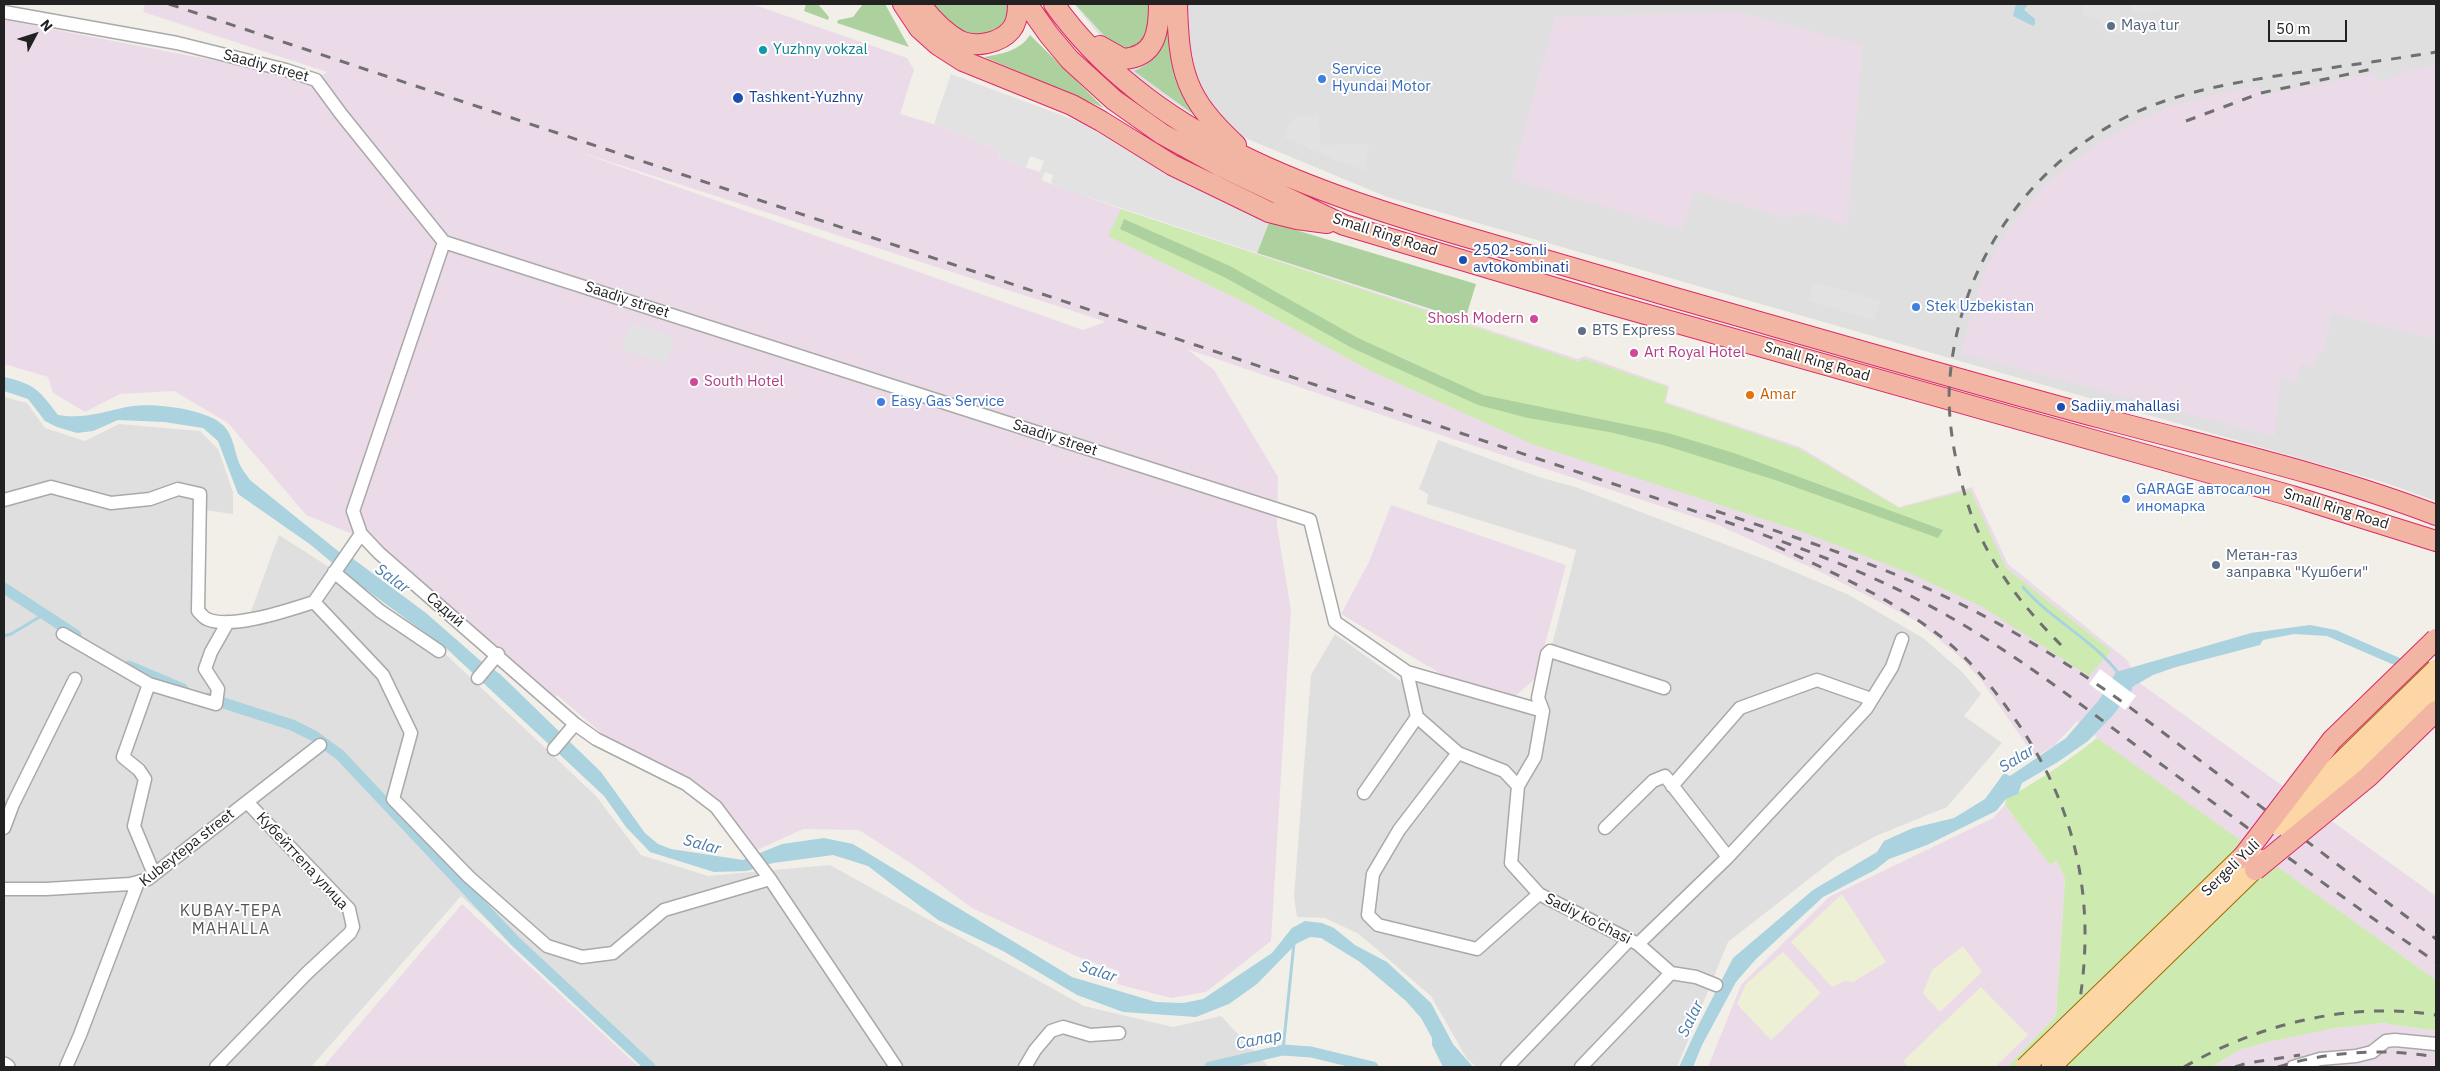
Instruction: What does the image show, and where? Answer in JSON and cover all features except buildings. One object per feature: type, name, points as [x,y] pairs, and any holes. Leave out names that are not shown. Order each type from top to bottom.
[{"type":"highway","points":[[903,4],[919,28],[938,45],[963,61],[1072,105],[1172,165],[1269,212],[1297,219],[1344,225]]},
{"type":"highway","points":[[920,4],[947,32],[961,41],[972,44],[992,41],[1006,34],[1016,21],[1018,4]]},
{"type":"highway","name":"Small Ring Road","points":[[1027,4],[1049,36],[1070,60],[1114,100],[1141,120],[1162,134],[1220,166],[1344,225],[1606,302],[2078,435],[2412,532],[2436,541]]},
{"type":"highway","points":[[1060,11],[1114,55],[1123,59],[1133,59],[1139,56],[1153,42],[1158,29],[1160,4]]},
{"type":"highway","points":[[1177,4],[1180,55],[1190,91],[1211,120],[1254,162]]},
{"type":"highway","name":"Small Ring Road","points":[[1060,11],[1094,50],[1151,103],[1196,131],[1254,162],[1357,204],[1612,280],[1950,377],[2309,474],[2436,515]]},
{"type":"highway","points":[[1606,302],[1612,280]]},
{"type":"highway","points":[[2078,435],[2085,413]]},
{"type":"highway","points":[[2412,532],[2436,547]]},
{"type":"highway","points":[[2248,864],[2332,740],[2436,639]]},
{"type":"highway","points":[[2408,695],[2436,667]]},
{"type":"highway","points":[[2248,864],[2368,777],[2436,711]]},
{"type":"main road","name":"Sergeli Yuli","points":[[2025,1067],[2248,864],[2309,812],[2436,690]]},
{"type":"main road","name":"Sergeli Yuli","points":[[2052,1067],[2408,695]]},
{"type":"street","name":"Saadiy street","points":[[4,12],[177,43],[278,68],[316,80],[444,242],[1310,520],[1335,622],[1407,672]]},
{"type":"street","name":"Садий","points":[[444,242],[353,511],[361,534],[379,553],[498,654],[575,724],[596,740],[686,784],[716,807],[767,874],[896,1067]]},
{"type":"street","points":[[4,500],[51,487],[111,503],[150,500],[178,489],[200,494],[198,611],[207,619],[228,622],[272,616],[314,602],[361,534]]},
{"type":"street","points":[[334,571],[380,611],[439,650]]},
{"type":"street","points":[[314,602],[383,675],[411,733],[394,799],[469,877],[547,946],[582,957],[613,953],[664,910],[767,874]]},
{"type":"street","points":[[62,634],[149,684],[216,704],[218,689],[205,669],[211,652],[228,622]]},
{"type":"street","name":"Sadiy ko'chasi","points":[[1634,942],[1728,857],[1866,709],[1892,667],[1902,639]]},
{"type":"street","points":[[1543,711],[1407,672],[1418,717],[1458,752],[1504,771],[1518,786],[1535,757],[1543,711],[1538,698],[1547,654],[1550,651],[1664,688]]},
{"type":"street","points":[[478,678],[498,654]]},
{"type":"street","points":[[4,828],[20,788],[75,679]]},
{"type":"street","points":[[1672,786],[1740,708],[1817,680],[1871,699]]},
{"type":"street","points":[[149,684],[123,757],[139,770],[145,779],[134,826],[154,874]]},
{"type":"street","points":[[1364,793],[1418,717]]},
{"type":"street","points":[[554,749],[575,724]]},
{"type":"street","name":"Kubeytepa street","points":[[66,1067],[138,882],[154,874],[320,745]]},
{"type":"street","points":[[1458,752],[1399,830],[1373,874],[1368,915],[1378,925],[1477,949],[1539,894]]},
{"type":"street","points":[[1605,828],[1653,781],[1665,776],[1728,857]]},
{"type":"street","name":"Sadiy ko'chasi","points":[[1518,786],[1512,863],[1539,894],[1634,942],[1671,973]]},
{"type":"street","name":"Кубейттепа улица","points":[[216,1067],[350,933],[353,921],[349,909],[247,802]]},
{"type":"street","points":[[4,889],[46,889],[138,882]]},
{"type":"street","points":[[1507,1067],[1634,942]]},
{"type":"street","points":[[1581,1067],[1671,973],[1696,977],[1716,985]]},
{"type":"street","points":[[1025,1067],[1035,1050],[1051,1031],[1064,1028],[1090,1035],[1119,1034]]},
{"type":"street","points":[[2293,1067],[2320,1060],[2356,1056],[2372,1052],[2386,1041],[2395,1040],[2436,1044]]},
{"type":"shaded area","points":[[145,4],[752,4],[907,58],[914,70],[900,114],[934,124],[1000,150],[999,158],[1040,172],[1038,179],[1121,209],[1578,359],[1585,356],[1669,386],[1666,402],[1800,447],[1899,507],[1972,487],[2008,564],[2127,660],[2141,684],[2436,896],[2436,980],[2112,750],[2077,721],[2054,746],[2035,757],[1982,681],[1961,658],[1918,622],[1825,574],[1716,524],[1441,435],[1187,349],[1214,370],[1278,477],[1277,526],[1291,610],[1271,941],[1206,992],[1171,998],[1117,984],[1119,971],[1085,960],[972,908],[915,866],[859,830],[803,829],[755,851],[706,792],[606,737],[557,695],[553,699],[379,545],[306,515],[228,423],[174,391],[120,394],[85,412],[53,393],[48,377],[4,364],[4,20],[316,80],[327,72],[143,12]],"holes":[[[573,150],[1104,321],[1083,330]]]},
{"type":"shaded area","points":[[1074,4],[2436,4],[2436,501],[2386,483],[1387,197],[1197,118],[1131,73]]},
{"type":"shaded area","name":"Maya tur","points":[[2082,4],[2119,4],[2121,34],[2112,34],[2094,17],[2083,16]]},
{"type":"shaded area","points":[[2131,4],[2159,4],[2160,11],[2131,12]]},
{"type":"shaded area","points":[[1738,12],[1863,45],[1847,226],[1810,213],[1782,217],[1695,191],[1682,230],[1511,179],[1555,17]]},
{"type":"shaded area","points":[[2436,66],[2436,339],[2332,313],[2324,352],[2318,352],[2314,367],[2300,364],[2296,382],[2280,379],[2275,437],[1960,353],[1986,267],[2011,224],[2044,185],[2092,147],[2138,120],[2176,105],[2217,94],[2259,86],[2262,95],[2266,95],[2374,73],[2382,83],[2407,70]]},
{"type":"shaded area","points":[[951,74],[1080,122],[1163,171],[1269,222],[1257,253],[1061,188],[1051,183],[1053,175],[1045,172],[1042,180],[1037,179],[1044,161],[1030,156],[1026,167],[999,158],[1000,150],[934,124]]},
{"type":"shaded area","points":[[1298,115],[1319,115],[1320,145],[1369,144],[1365,170],[1337,161],[1284,137],[1289,124]]},
{"type":"shaded area","points":[[1814,282],[1880,301],[1874,320],[1808,301]]},
{"type":"shaded area","points":[[631,323],[675,337],[666,364],[622,350]]},
{"type":"shaded area","points":[[4,397],[27,403],[45,428],[85,441],[119,424],[200,431],[218,449],[233,492],[233,514],[205,510],[202,614],[235,617],[250,614],[279,535],[340,574],[439,648],[596,796],[641,855],[708,876],[830,865],[1084,1006],[1173,1027],[1221,1016],[1269,1067],[646,1067],[461,896],[311,1067],[4,1067]]},
{"type":"shaded area","points":[[1438,440],[1539,477],[1575,487],[1769,561],[1849,595],[1923,638],[1961,671],[1981,694],[1964,716],[2002,743],[1947,807],[1876,836],[1837,857],[1728,942],[1677,1067],[1477,1067],[1467,1059],[1431,996],[1359,934],[1325,918],[1297,917],[1294,897],[1311,675],[1335,634],[1402,682],[1449,686],[1536,709],[1576,550],[1427,504],[1428,494],[1419,489]]},
{"type":"shaded area","points":[[1391,505],[1566,565],[1536,678],[1514,697],[1453,681],[1341,614],[1369,562]]},
{"type":"shaded area","points":[[2005,805],[2050,865],[2057,861],[2065,879],[2056,1016],[2007,1067],[1708,1067],[1741,985],[1829,897],[1993,818]]},
{"type":"shaded area","points":[[462,904],[639,1067],[323,1067]]},
{"type":"shaded area","points":[[2382,1023],[2436,1031],[2436,1067],[2212,1067],[2239,1050],[2268,1042],[2336,1028]]},
{"type":"green space","points":[[806,4],[818,4],[829,17],[828,20],[804,11]]},
{"type":"green space","points":[[863,4],[885,4],[909,47],[837,23],[838,20],[853,17]]},
{"type":"green space","points":[[931,4],[1008,4],[1008,11],[1004,22],[995,31],[989,34],[974,34],[954,25]]},
{"type":"green space","points":[[1075,4],[1151,4],[1151,20],[1142,44],[1127,51],[1112,44]]},
{"type":"green space","points":[[1166,4],[1171,48],[1177,76],[1181,90],[1196,116],[1134,71],[1145,66],[1159,52],[1165,35]]},
{"type":"green space","points":[[1030,35],[1104,108],[984,57],[1016,48]]},
{"type":"green space","points":[[1121,209],[1579,362],[1584,359],[1668,387],[1664,403],[1799,449],[1899,508],[1970,490],[2006,568],[2111,651],[2089,676],[1981,606],[1907,572],[1797,530],[1532,444],[1369,370],[1254,307],[1108,236]]},
{"type":"green space","points":[[1124,219],[1230,266],[1358,338],[1483,395],[1668,433],[1734,453],[1943,530],[1938,538],[1775,480],[1663,445],[1609,432],[1528,418],[1478,405],[1352,348],[1224,277],[1120,229]]},
{"type":"green space","points":[[1269,222],[1476,284],[1465,320],[1257,253]]},
{"type":"green space","points":[[2097,738],[2436,980],[2436,1031],[2382,1023],[2336,1028],[2239,1050],[2212,1067],[2007,1067],[2056,1016],[2065,879],[2057,861],[2050,865],[2005,805],[2006,799],[2053,770]]},
{"type":"green space","points":[[1842,894],[1886,962],[1853,982],[1844,981],[1832,987],[1791,942]]},
{"type":"green space","points":[[1963,946],[1982,972],[1940,1012],[1923,993],[1932,970]]},
{"type":"green space","points":[[1783,952],[1821,993],[1771,1040],[1737,1004],[1746,984]]},
{"type":"green space","points":[[1981,987],[2028,1035],[1995,1067],[1909,1067],[1903,1061]]},
{"type":"water","points":[[2016,4],[2028,4],[2024,10],[2035,19],[2033,26],[2013,16]]},
{"type":"water","name":"Salar","points":[[4,377],[23,382],[36,389],[58,415],[87,415],[133,406],[154,405],[194,411],[216,420],[224,426],[229,434],[239,463],[250,480],[348,559],[352,558],[426,613],[482,662],[500,674],[601,772],[645,833],[658,844],[671,849],[743,860],[782,844],[824,838],[853,844],[1072,977],[1156,1002],[1183,1003],[1203,999],[1272,953],[1292,928],[1305,921],[1322,923],[1334,928],[1355,945],[1387,962],[1431,1003],[1453,1044],[1473,1067],[1443,1067],[1432,1045],[1432,1038],[1421,1018],[1406,1001],[1360,962],[1321,938],[1310,937],[1296,944],[1257,984],[1229,1004],[1196,1017],[1123,1012],[1077,995],[1003,951],[938,920],[868,866],[833,855],[773,863],[747,871],[714,872],[650,852],[626,827],[604,796],[447,649],[349,577],[311,545],[238,494],[218,441],[203,428],[164,422],[118,420],[93,431],[77,433],[45,421],[28,399],[4,391]]},
{"type":"water","name":"Salar","points":[[2310,625],[2336,630],[2436,674],[2436,683],[2327,636],[2294,634],[2263,640],[2260,645],[2153,675],[2132,687],[2132,690],[2114,714],[2088,741],[2058,762],[2022,783],[2018,794],[2006,799],[1996,811],[1927,845],[1889,859],[1875,870],[1823,897],[1756,959],[1736,982],[1702,1045],[1693,1067],[1679,1067],[1733,958],[1813,890],[1877,852],[1884,841],[1913,828],[1954,818],[1985,799],[2004,773],[2010,776],[2066,738],[2099,700],[2116,672],[2251,633]]},
{"type":"pier","points":[[2100,669],[2136,696],[2125,710],[2089,684]]},
{"type":"waterway","points":[[2023,587],[2046,610],[2085,640],[2119,674]]},
{"type":"waterway","name":"Salar","points":[[4,588],[76,635]]},
{"type":"waterway","points":[[4,636],[11,634],[43,615]]},
{"type":"waterway","name":"Salar","points":[[129,666],[183,689]]},
{"type":"waterway","name":"Salar","points":[[208,698],[292,725],[314,736],[340,755],[515,941],[650,1067]]},
{"type":"waterway","points":[[1283,1050],[1294,943]]},
{"type":"waterway","name":"Салар","points":[[1210,1067],[1283,1050],[1311,1052],[1373,1067]]},
{"type":"railway","points":[[169,4],[1647,495],[1762,534],[1876,579],[1948,616],[2026,665],[2328,886],[2436,962]]},
{"type":"railway","points":[[2061,645],[2020,599],[1985,546],[1964,493],[1953,444],[1949,393],[1956,336],[1968,296],[1984,259],[2004,224],[2029,192],[2058,163],[2090,138],[2126,117],[2166,100],[2230,84],[2436,52]]},
{"type":"railway","points":[[2186,121],[2261,93],[2372,69]]},
{"type":"railway","points":[[1716,511],[1820,546],[1897,575],[1949,598],[2028,641],[2079,672],[2128,706],[2436,939]]},
{"type":"railway","points":[[1776,546],[1876,595],[1914,617],[1943,639],[1965,657],[1993,689],[2037,754],[2058,796],[2072,839],[2081,882],[2085,927],[2083,973],[2077,1019],[2065,1067]]},
{"type":"railway","points":[[2184,1067],[2243,1039],[2274,1028],[2306,1020],[2371,1011],[2404,1011],[2436,1015]]},
{"type":"railway","points":[[2278,1067],[2337,1054],[2377,1052],[2436,1057]]},
{"type":"railway","points":[[2235,1067],[2247,1063],[2300,1055]]},
{"type":"place","name":"Maya tur","points":[[2111,26]]},
{"type":"place","name":"Yuzhny vokzal","points":[[763,50]]},
{"type":"place","name":"Service Hyundai Motor","points":[[1322,79]]},
{"type":"place","name":"Tashkent-Yuzhny","points":[[738,98]]},
{"type":"place","name":"2502-sonli avtokombinati","points":[[1463,260]]},
{"type":"place","name":"Stek Uzbekistan","points":[[1916,307]]},
{"type":"place","name":"Shosh Modern","points":[[1534,319]]},
{"type":"place","name":"BTS Express","points":[[1582,331]]},
{"type":"place","name":"Art Royal Hotel","points":[[1634,353]]},
{"type":"place","name":"South Hotel","points":[[694,382]]},
{"type":"place","name":"Amar","points":[[1750,395]]},
{"type":"place","name":"Easy Gas Service","points":[[881,402]]},
{"type":"place","name":"Sadiiy mahallasi","points":[[2061,407]]},
{"type":"place","name":"GARAGE автосалон иномарка","points":[[2126,499]]},
{"type":"place","name":"Метан-газ заправка \"Кушбеги\"","points":[[2216,565]]},
{"type":"district","name":"KUBAY-TEPA MAHALLA","points":[[231,920]]}]
